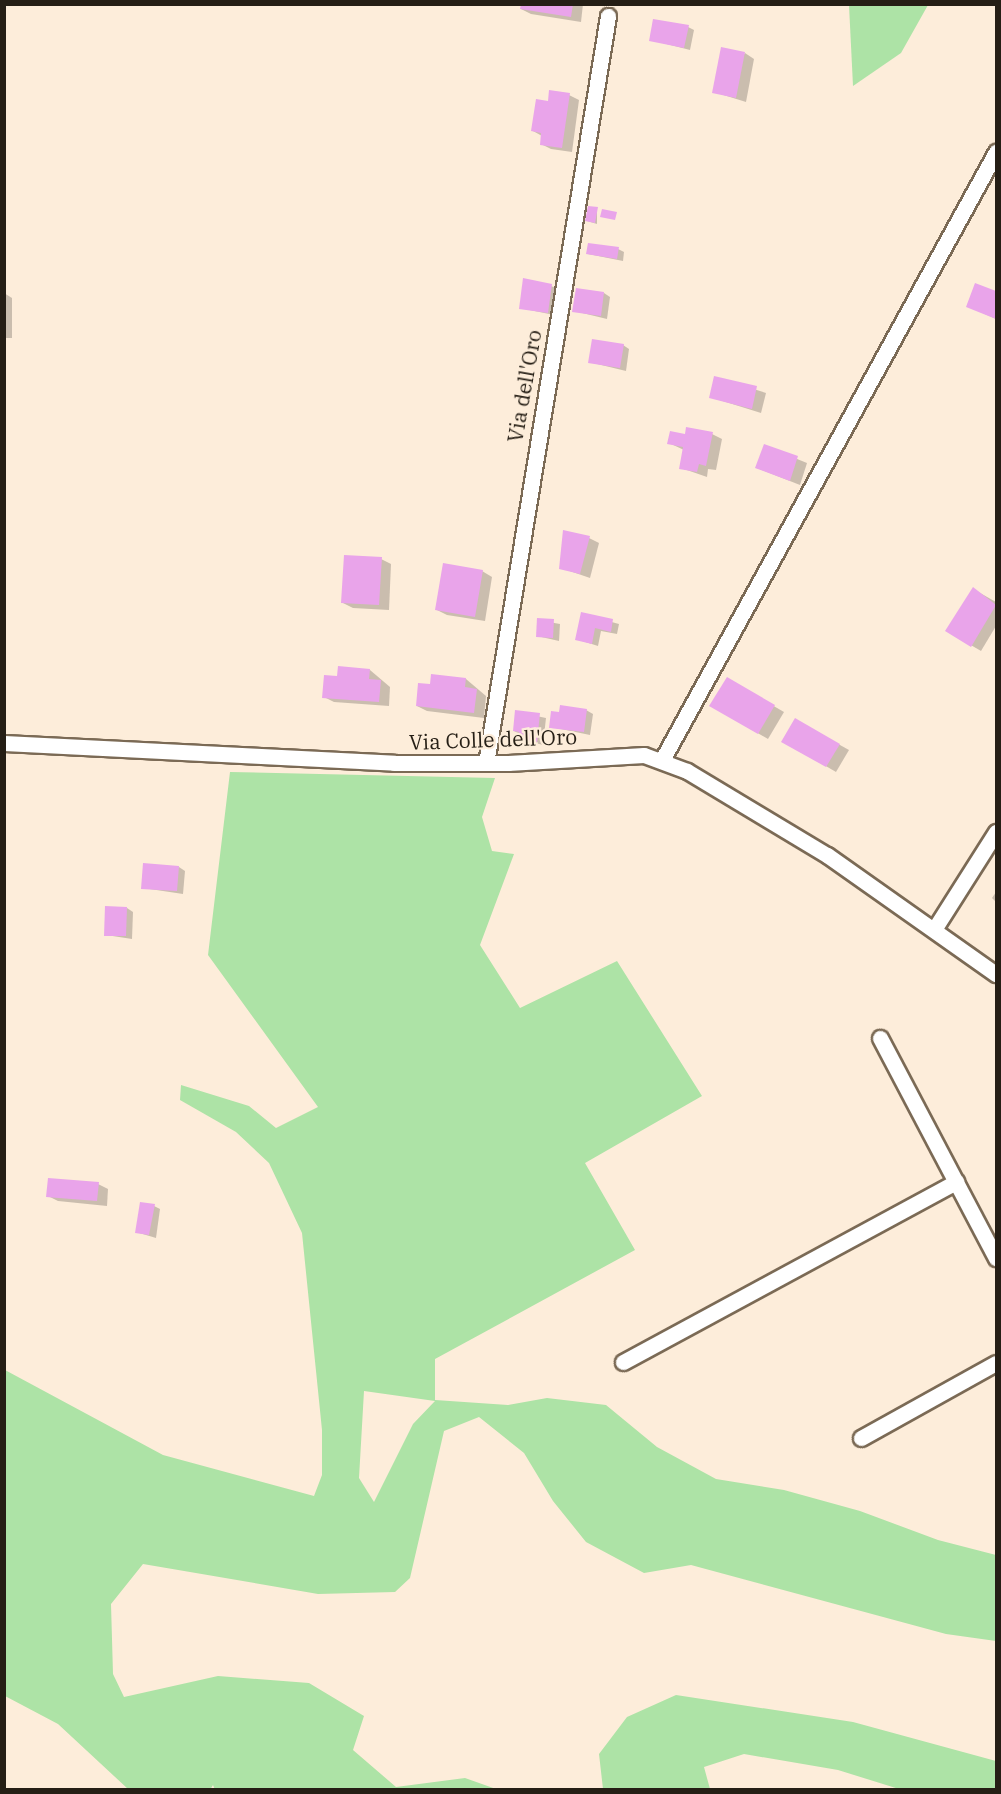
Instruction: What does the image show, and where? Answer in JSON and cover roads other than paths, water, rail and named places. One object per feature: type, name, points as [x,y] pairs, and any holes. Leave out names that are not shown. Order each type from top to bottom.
[{"type":"street","name":"Via dell'Oro","points":[[486,763],[608,16]]},
{"type":"street","points":[[662,760],[996,153]]},
{"type":"street","name":"Via Colle dell'Oro","points":[[4,743],[394,763],[486,763],[626,754],[662,760],[827,855],[935,928],[996,974]]},
{"type":"street","points":[[935,928],[996,832]]},
{"type":"street","points":[[880,1038],[956,1182],[992,1239],[996,1258]]},
{"type":"street","points":[[623,1362],[956,1182]]},
{"type":"street","points":[[861,1438],[996,1363]]}]
